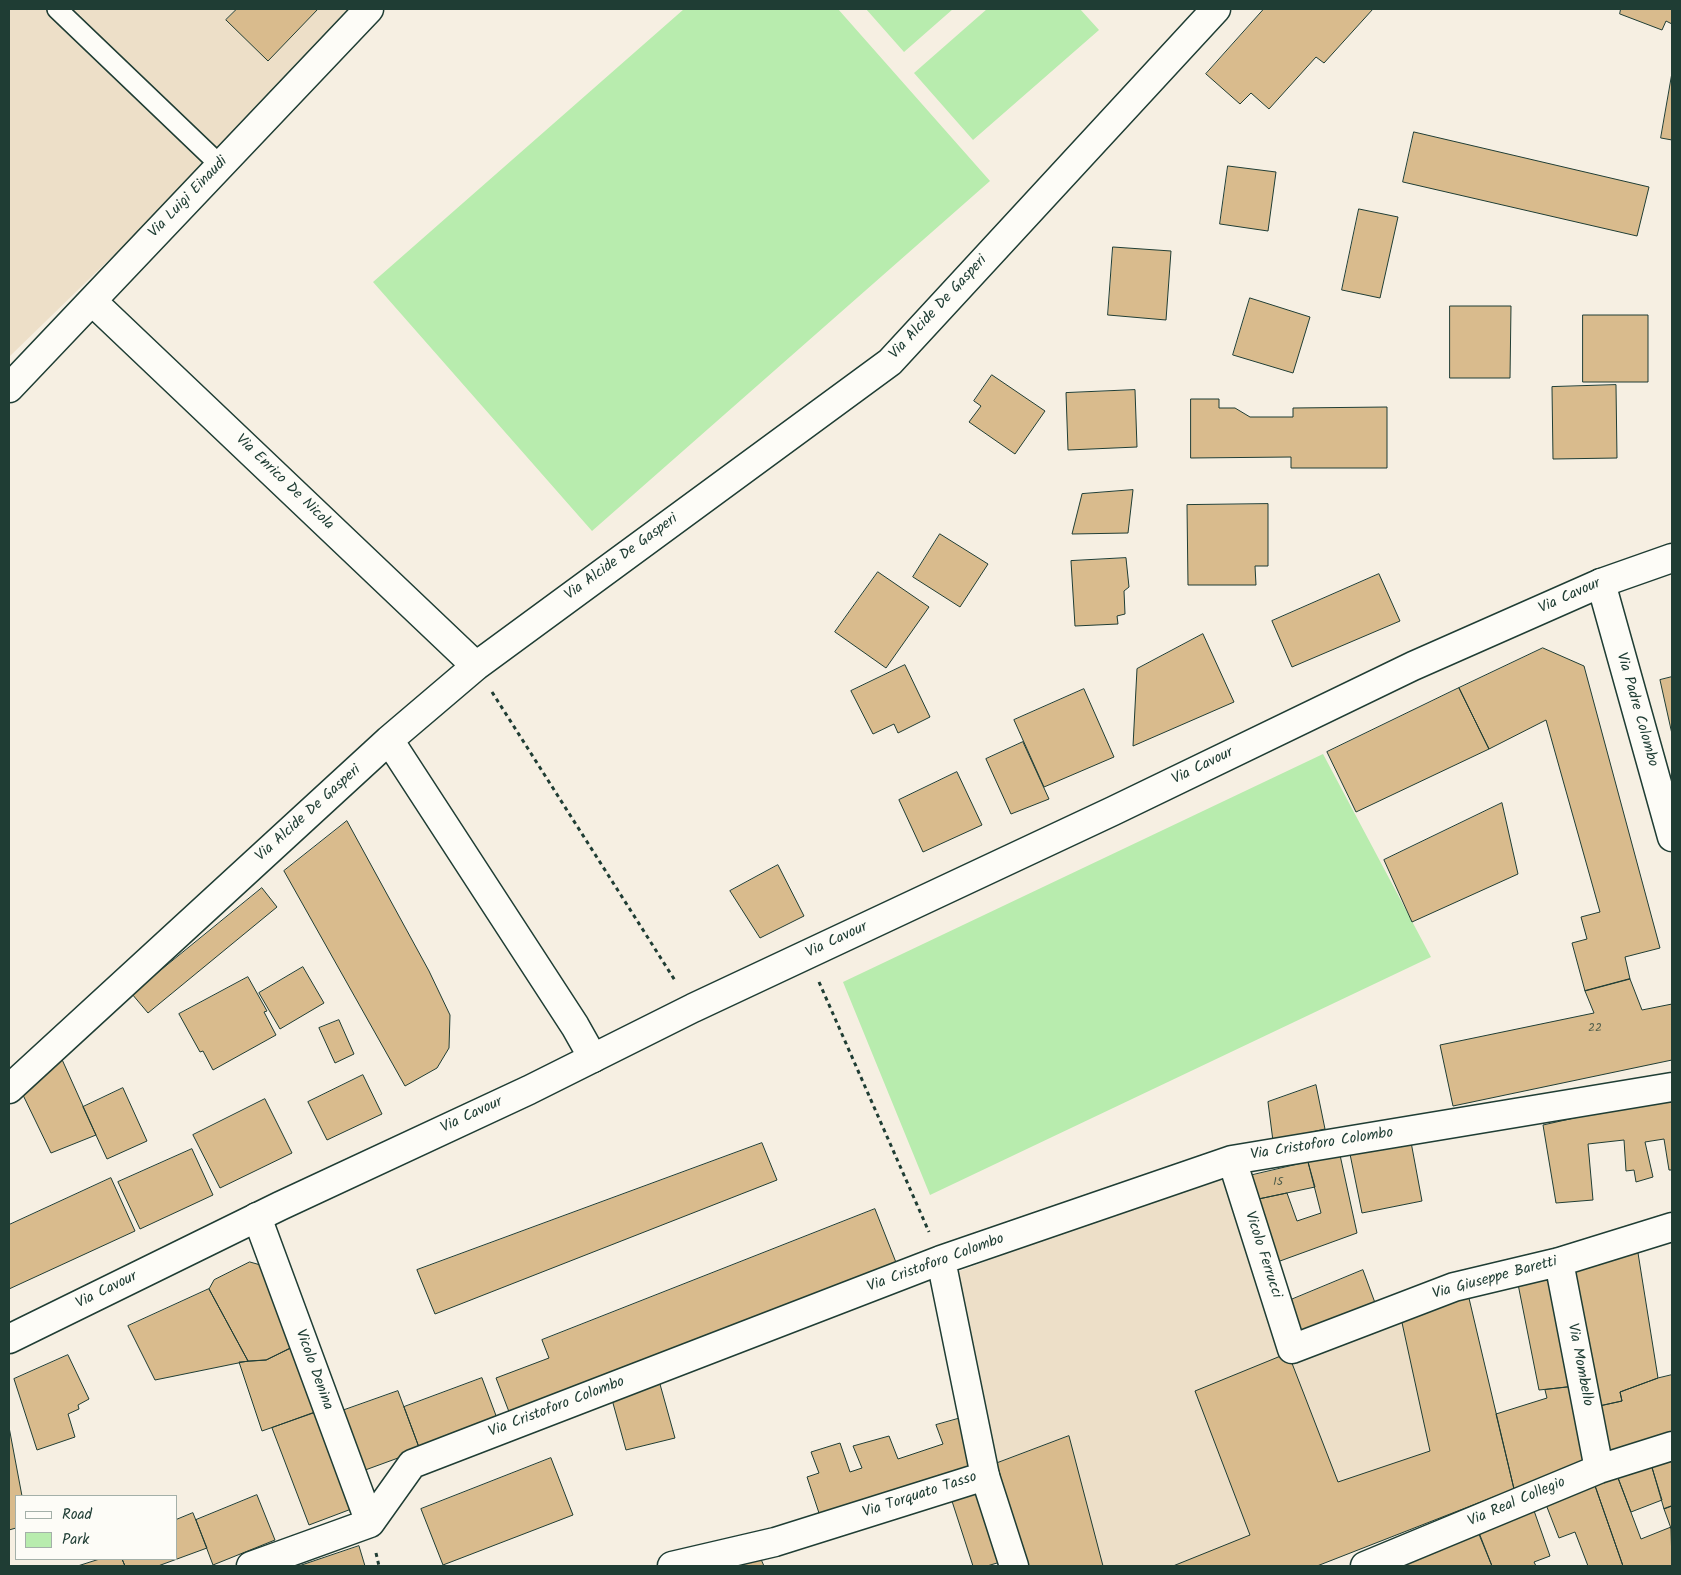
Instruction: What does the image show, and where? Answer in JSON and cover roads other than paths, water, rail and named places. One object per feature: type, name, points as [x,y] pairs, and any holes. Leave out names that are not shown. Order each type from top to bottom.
[{"type":"street","name":"Via Luigi Einaudi","points":[[9,388],[369,9]]},
{"type":"street","name":"Via Alcide De Gasperi","points":[[9,1089],[389,740],[476,666],[890,362],[1203,13]]},
{"type":"street","name":"Via Enrico De Nicola","points":[[92,301],[476,666]]},
{"type":"street","name":"Via Cavour","points":[[9,1339],[257,1217],[593,1058],[693,1008],[1104,816],[1413,666],[1601,583],[1672,558]]},
{"type":"street","name":"Via Padre Colombo","points":[[1601,583],[1672,837]]},
{"type":"street","points":[[389,740],[568,1015],[593,1058]]},
{"type":"street","name":"Via Cristoforo Colombo","points":[[370,1523],[412,1464],[941,1260],[1232,1160],[1672,1087]]},
{"type":"street","name":"Vicolo Ferrucci","points":[[1232,1160],[1292,1349]]},
{"type":"street","name":"Vicolo Denina","points":[[257,1217],[370,1523]]},
{"type":"street","name":"Via Giuseppe Baretti","points":[[1292,1349],[1454,1287],[1559,1262],[1672,1227]]},
{"type":"street","name":"Via Torquato Tasso","points":[[672,1566],[776,1542],[985,1476],[941,1260]]},
{"type":"street","name":"Via Mombello","points":[[1559,1262],[1599,1469]]},
{"type":"street","name":"Via Real Collegio","points":[[1364,1566],[1599,1469],[1672,1446]]},
{"type":"street","points":[[985,1476],[1014,1566]]},
{"type":"street","points":[[250,1566],[370,1523]]},
{"type":"lane","points":[[57,9],[220,165]]}]
